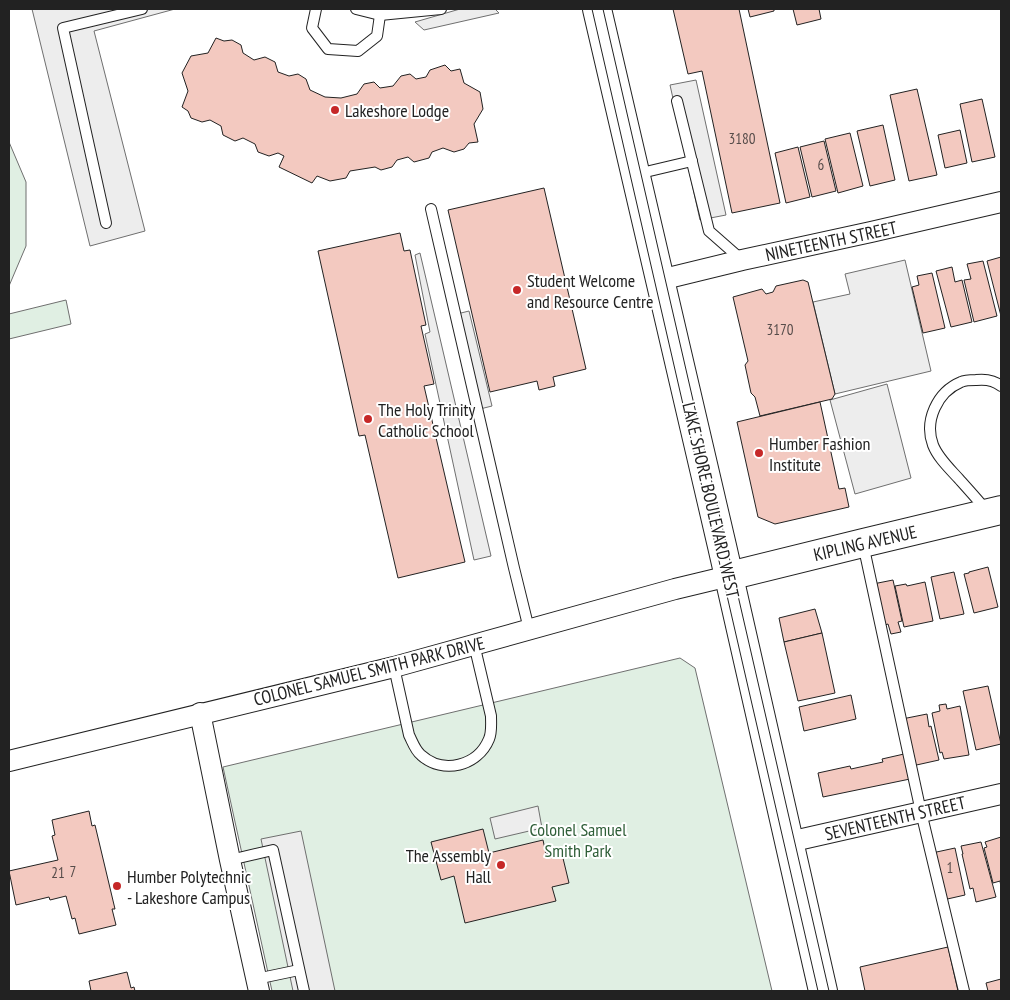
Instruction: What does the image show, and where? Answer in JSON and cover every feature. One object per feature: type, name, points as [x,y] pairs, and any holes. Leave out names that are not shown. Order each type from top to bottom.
[{"type":"main road","name":"LAKE SHORE BOULEVARD WEST","points":[[597,9],[823,991]]},
{"type":"main road","name":"KIPLING AVENUE","points":[[729,576],[995,512]]},
{"type":"street","name":"NINETEENTH STREET","points":[[660,280],[1001,202]]},
{"type":"street","name":"COLONEL SAMUEL SMITH PARK DRIVE","points":[[9,761],[394,667],[675,589],[729,576]]},
{"type":"street","points":[[200,713],[257,985]]},
{"type":"street","name":"SEVENTEENTH STREET","points":[[789,842],[1001,794]]},
{"type":"lane","points":[[106,223],[63,28],[142,9]]},
{"type":"lane","points":[[316,9],[312,28],[328,49],[358,51],[377,36],[380,15]]},
{"type":"lane","points":[[356,9],[380,15],[440,9]]},
{"type":"lane","points":[[677,101],[709,232],[742,260]]},
{"type":"lane","points":[[636,175],[692,161]]},
{"type":"lane","points":[[431,209],[529,629]]},
{"type":"lane","points":[[995,512],[943,461],[934,446],[930,430],[935,406],[949,388],[963,381],[983,379],[997,382],[1001,386]]},
{"type":"lane","points":[[863,543],[921,812],[964,991]]},
{"type":"lane","points":[[394,667],[414,746],[431,762],[442,766],[466,763],[484,749],[492,728],[491,716],[474,644]]},
{"type":"lane","points":[[230,860],[274,850],[304,991]]},
{"type":"lane","points":[[257,985],[299,970]]},
{"type":"green space","points":[[9,142],[26,182],[26,246],[9,286]]},
{"type":"green space","points":[[66,300],[71,324],[9,339],[9,314]]},
{"type":"green space","name":"Colonel Samuel Smith Park","points":[[680,658],[695,668],[772,991],[272,991],[223,767]]},
{"type":"shaded area","points":[[32,9],[175,9],[94,31],[145,231],[90,246]]},
{"type":"shaded area","points":[[460,9],[495,9],[499,13],[424,30],[415,22]]},
{"type":"shaded area","points":[[696,80],[726,215],[700,220],[670,85]]},
{"type":"shaded area","points":[[420,253],[491,556],[474,560],[425,334],[430,332],[415,255]]},
{"type":"shaded area","points":[[905,260],[931,371],[835,394],[813,302],[850,294],[845,274]]},
{"type":"shaded area","points":[[469,311],[492,406],[480,409],[457,314]]},
{"type":"shaded area","points":[[887,384],[911,478],[855,494],[830,400]]},
{"type":"shaded area","points":[[538,806],[542,828],[495,839],[490,818]]},
{"type":"shaded area","points":[[301,831],[335,991],[293,991],[261,839]]},
{"type":"building","points":[[673,9],[739,9],[780,203],[732,213],[702,71],[688,74]]},
{"type":"building","points":[[748,9],[774,9],[774,11],[750,17]]},
{"type":"building","points":[[793,9],[819,9],[821,19],[797,25]]},
{"type":"building","name":"Lakeshore Lodge","points":[[216,38],[224,41],[232,40],[241,45],[243,53],[254,60],[265,57],[275,62],[278,72],[289,76],[298,74],[306,79],[310,90],[325,97],[341,98],[357,94],[364,84],[374,82],[380,88],[393,86],[401,76],[410,74],[416,79],[426,77],[430,70],[445,65],[451,71],[460,69],[464,83],[480,92],[483,109],[474,124],[478,142],[469,143],[464,149],[454,152],[443,148],[432,152],[429,158],[414,162],[408,157],[397,160],[392,167],[381,170],[375,167],[350,171],[346,178],[330,181],[317,176],[312,183],[279,167],[284,156],[278,153],[269,156],[258,152],[255,144],[243,138],[235,141],[223,135],[221,126],[210,120],[202,122],[191,118],[188,111],[182,107],[188,91],[182,73],[191,56],[208,53]]},
{"type":"building","points":[[917,89],[937,175],[909,181],[890,95]]},
{"type":"building","points":[[982,99],[995,157],[972,162],[960,104]]},
{"type":"building","points":[[883,125],[895,180],[870,186],[857,131]]},
{"type":"building","points":[[960,130],[967,163],[945,168],[938,135]]},
{"type":"building","points":[[850,133],[863,186],[838,193],[825,139]]},
{"type":"building","points":[[824,141],[836,191],[812,197],[800,147]]},
{"type":"building","points":[[798,147],[810,197],[786,203],[775,153]]},
{"type":"building","name":"Student Welcome and Resource Centre","points":[[544,188],[586,369],[553,377],[555,386],[539,390],[537,381],[490,392],[448,210]]},
{"type":"building","points":[[400,233],[404,251],[410,250],[426,325],[421,326],[434,384],[424,386],[465,562],[398,578],[365,435],[359,436],[318,251]]},
{"type":"building","points":[[1001,257],[1001,316],[987,261]]},
{"type":"building","points":[[983,261],[997,316],[974,322],[964,280],[971,279],[967,264]]},
{"type":"building","points":[[952,267],[955,282],[962,280],[972,322],[951,327],[936,271]]},
{"type":"building","points":[[932,273],[945,328],[923,333],[912,287],[919,285],[917,276]]},
{"type":"building","points":[[803,280],[808,282],[835,394],[832,399],[760,416],[755,397],[751,393],[745,365],[748,361],[733,297],[762,289],[766,294],[773,292],[776,286]]},
{"type":"building","name":"Humber Fashion Institute","points":[[820,402],[839,489],[845,488],[849,507],[775,524],[758,517],[737,422]]},
{"type":"building","points":[[988,567],[998,607],[974,613],[964,574]]},
{"type":"building","points":[[954,572],[964,614],[940,619],[931,577]]},
{"type":"building","points":[[893,580],[902,621],[898,622],[901,632],[891,634],[888,624],[882,626],[873,584]]},
{"type":"building","points":[[925,582],[933,621],[904,627],[895,586],[906,584],[907,586]]},
{"type":"building","points":[[815,609],[822,633],[784,642],[779,618]]},
{"type":"building","points":[[822,633],[835,693],[798,701],[784,642]]},
{"type":"building","points":[[988,686],[1001,744],[976,750],[963,691]]},
{"type":"building","points":[[851,695],[856,719],[804,731],[799,707]]},
{"type":"building","points":[[946,704],[947,709],[960,706],[969,755],[944,759],[942,752],[940,753],[932,713],[940,711],[939,705]]},
{"type":"building","points":[[927,714],[939,760],[912,766],[902,719]]},
{"type":"building","points":[[904,754],[910,779],[823,797],[818,773],[850,766],[851,769],[883,762],[882,759]]},
{"type":"building","points":[[89,811],[92,826],[95,825],[115,909],[112,909],[116,925],[79,934],[75,918],[72,919],[66,896],[50,900],[49,897],[16,905],[9,871],[58,860],[52,836],[55,835],[52,820]]},
{"type":"building","name":"The Assembly Hall","points":[[483,829],[489,853],[543,840],[546,854],[561,850],[569,883],[552,887],[556,901],[465,923],[454,876],[441,880],[431,842]]},
{"type":"building","points":[[1001,837],[1001,887],[1000,881],[993,883],[984,848],[987,847],[985,842]]},
{"type":"building","points":[[981,842],[996,897],[976,902],[973,888],[970,889],[961,846]]},
{"type":"building","points":[[955,848],[965,895],[943,900],[932,853]]},
{"type":"building","points":[[948,947],[958,991],[865,991],[860,967]]},
{"type":"building","points":[[127,972],[131,988],[134,987],[135,991],[91,991],[89,981]]},
{"type":"building","points":[[1001,979],[1001,991],[988,991],[986,983]]},
{"type":"tram line","points":[[592,9],[818,991]]},
{"type":"tram line","points":[[603,9],[829,991]]},
{"type":"place","name":"Lakeshore Lodge","points":[[335,110]]},
{"type":"place","name":"Student Welcome and Resource Centre","points":[[517,290]]},
{"type":"place","name":"The Holy Trinity Catholic School","points":[[368,419]]},
{"type":"place","name":"Humber Fashion Institute","points":[[759,453]]},
{"type":"place","name":"The Assembly Hall","points":[[501,865]]},
{"type":"place","name":"Humber Polytechnic - Lakeshore Campus","points":[[117,886]]}]
